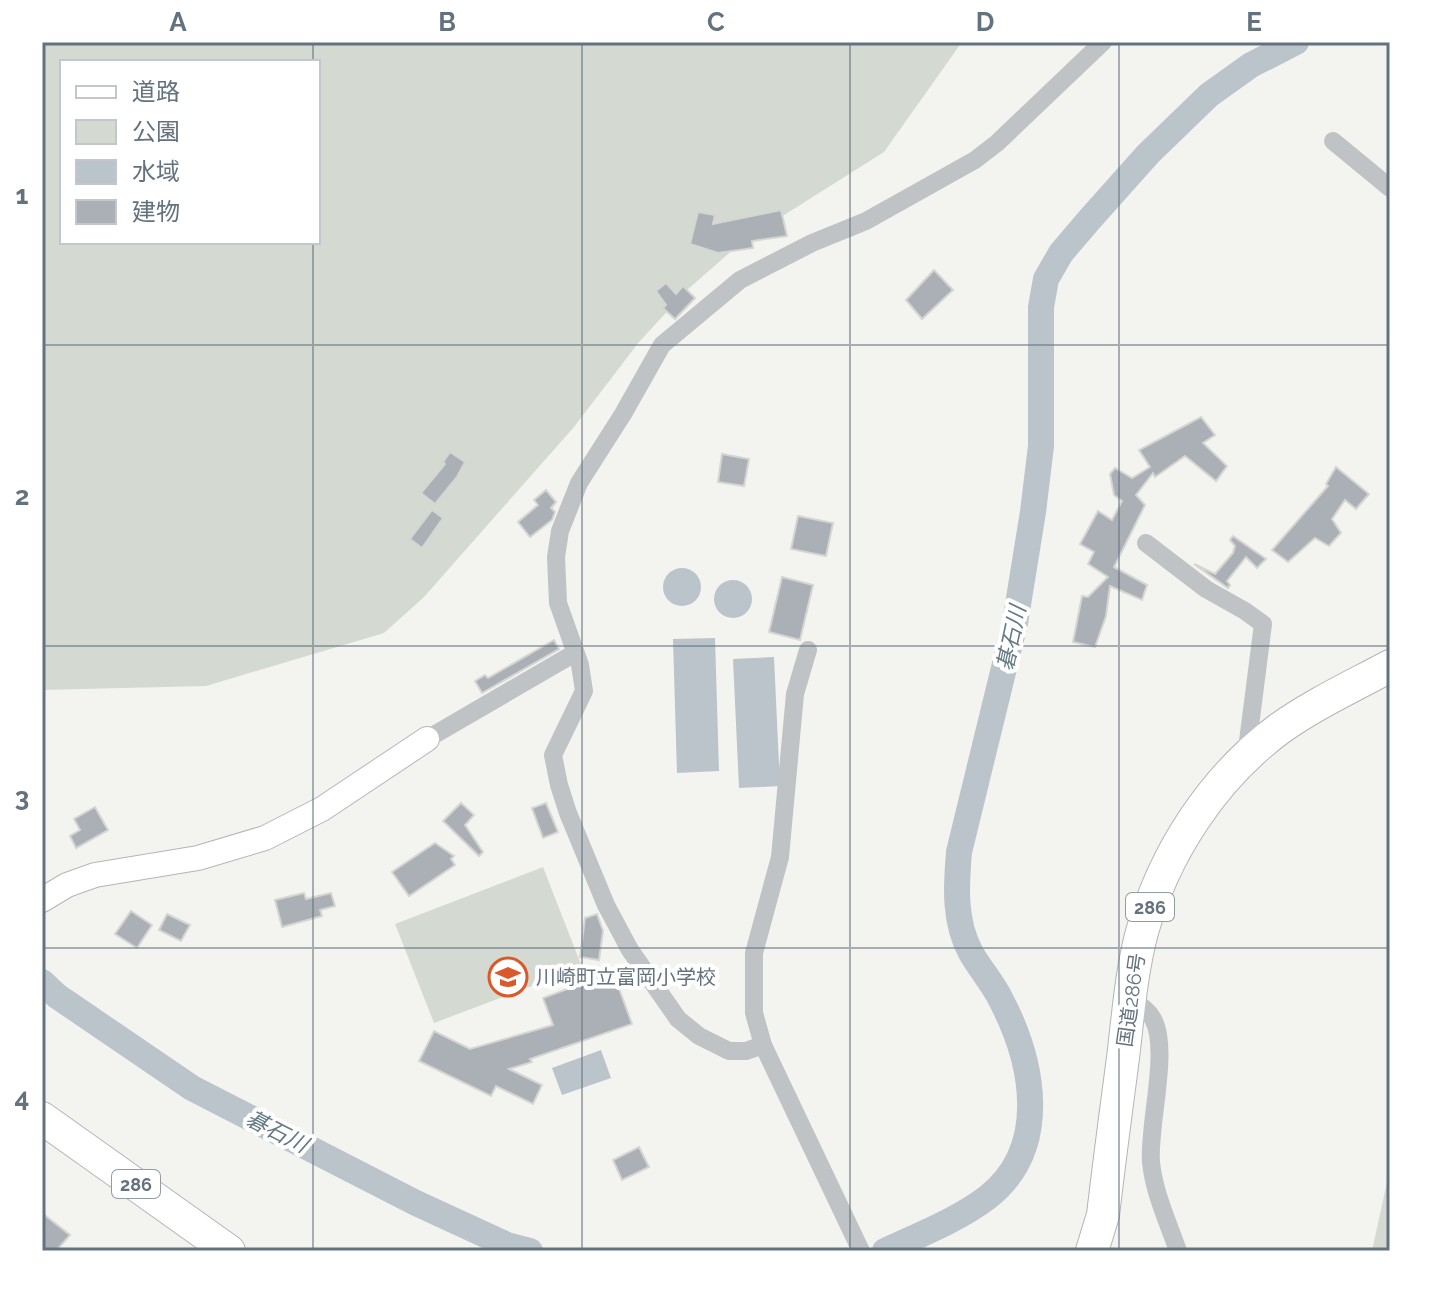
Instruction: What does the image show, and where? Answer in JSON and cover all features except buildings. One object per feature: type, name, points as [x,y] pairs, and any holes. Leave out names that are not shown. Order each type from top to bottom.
[{"type":"highway","name":"国道286号","points":[[1092,1251],[1103,1215],[1130,1000],[1142,934],[1154,896],[1174,853],[1215,790],[1278,730],[1315,706],[1390,666]]},
{"type":"highway","name":"286","points":[[42,1118],[229,1251]]},
{"type":"street","points":[[763,1045],[746,1051],[729,1051],[699,1036],[678,1019],[630,950],[606,905],[568,813],[553,755],[584,691],[558,603],[556,557],[560,531],[579,483],[662,345],[740,280],[812,243],[866,221],[975,160],[997,143],[1103,42]]},
{"type":"street","points":[[1333,141],[1390,188]]},
{"type":"street","points":[[1146,543],[1206,589],[1263,624],[1245,760]]},
{"type":"street","points":[[808,650],[795,694],[780,857],[754,953],[754,1013],[763,1045],[861,1251]]},
{"type":"street","points":[[42,900],[67,885],[95,875],[198,858],[265,838],[322,809],[427,739],[575,653]]},
{"type":"street","points":[[1130,1000],[1142,1005],[1155,1021],[1159,1040],[1151,1157],[1154,1185],[1178,1251]]},
{"type":"green space","points":[[42,42],[962,42],[884,152],[743,241],[687,290],[639,342],[574,427],[424,597],[384,633],[206,686],[42,690]]},
{"type":"green space","points":[[543,867],[582,967],[434,1023],[395,924]]},
{"type":"green space","points":[[1390,1168],[1390,1251],[1372,1251]]},
{"type":"water","points":[[682,568],[696,573],[701,587],[696,601],[682,606],[668,601],[663,587],[668,573]]},
{"type":"water","points":[[733,580],[746,586],[752,599],[746,612],[733,618],[720,612],[714,599],[720,586]]},
{"type":"water","points":[[715,638],[719,771],[677,773],[673,639]]},
{"type":"water","points":[[774,657],[780,786],[739,788],[733,659]]},
{"type":"water","points":[[601,1050],[611,1078],[562,1095],[552,1068]]},
{"type":"waterway","name":"碁石川","points":[[885,1251],[951,1220],[988,1197],[1008,1177],[1021,1154],[1028,1129],[1028,1076],[1021,1049],[998,994],[965,941],[959,917],[957,878],[959,852],[1015,623],[1033,512],[1041,446],[1041,307],[1046,279],[1061,253],[1090,219],[1148,154],[1209,95],[1251,65],[1296,42]]},
{"type":"waterway","name":"碁石川","points":[[42,982],[57,996],[192,1088],[416,1203],[507,1245],[530,1251]]},
{"type":"place","name":"川崎町立富岡小学校","points":[[508,977]]}]
